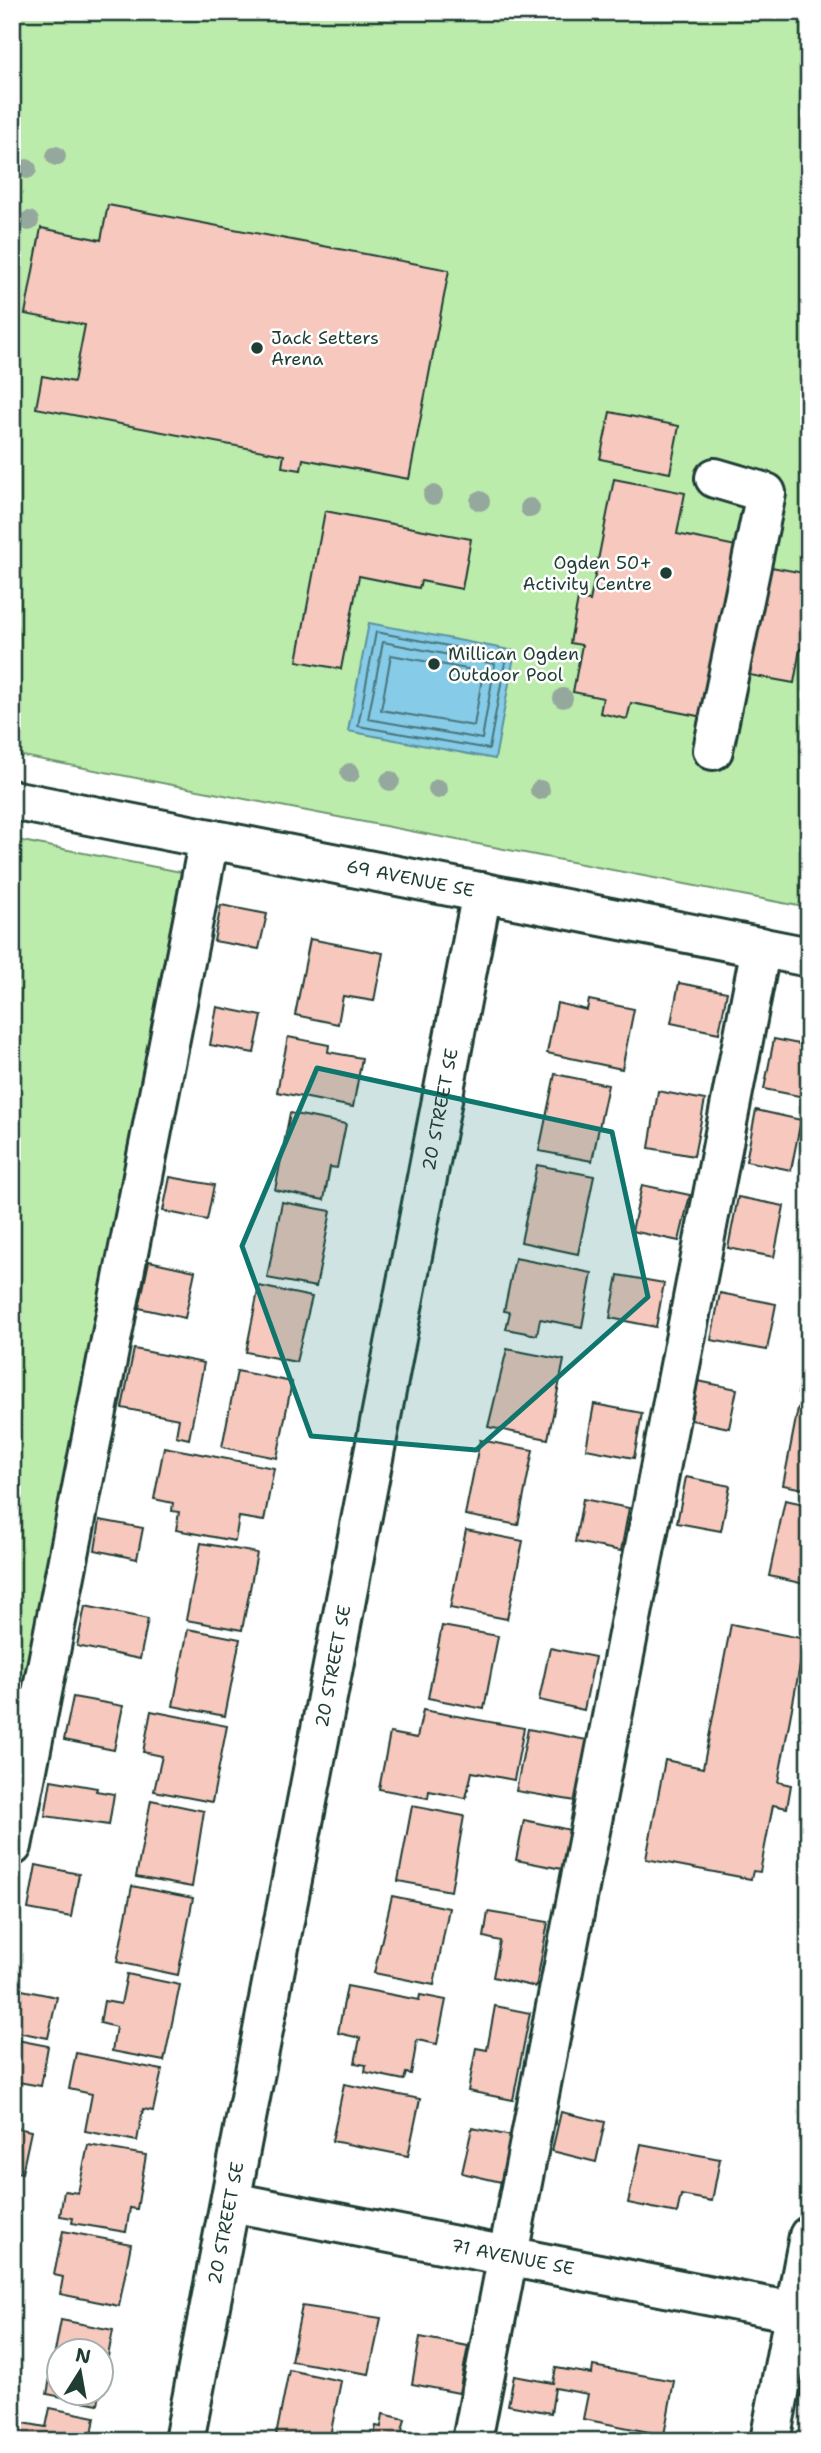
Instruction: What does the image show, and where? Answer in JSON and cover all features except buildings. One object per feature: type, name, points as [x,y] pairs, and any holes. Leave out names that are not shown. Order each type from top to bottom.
[{"type":"street","points":[[713,750],[766,493],[715,478]]},
{"type":"street","name":"69 AVENUE SE","points":[[12,800],[809,957]]},
{"type":"street","points":[[12,1846],[209,838]]},
{"type":"street","name":"20 STREET SE","points":[[184,2441],[482,892]]},
{"type":"street","points":[[472,2441],[761,947]]},
{"type":"street","name":"71 AVENUE SE","points":[[231,2202],[801,2314]]},
{"type":"street","points":[[769,2441],[801,2314],[809,2236]]},
{"type":"highlighted area","points":[[317,1068],[612,1132],[648,1297],[476,1450],[311,1436],[242,1246]]},
{"type":"green space","points":[[12,12],[809,12],[809,908],[12,754]]},
{"type":"green space","points":[[12,839],[181,872],[12,1746]]},
{"type":"water","points":[[369,623],[515,651],[495,759],[348,731]]},
{"type":"place","name":"Jack Setters Arena","points":[[257,348]]},
{"type":"place","name":"Ogden 50+ Activity Centre","points":[[666,573]]},
{"type":"place","name":"Millican Ogden Outdoor Pool","points":[[434,664]]}]
